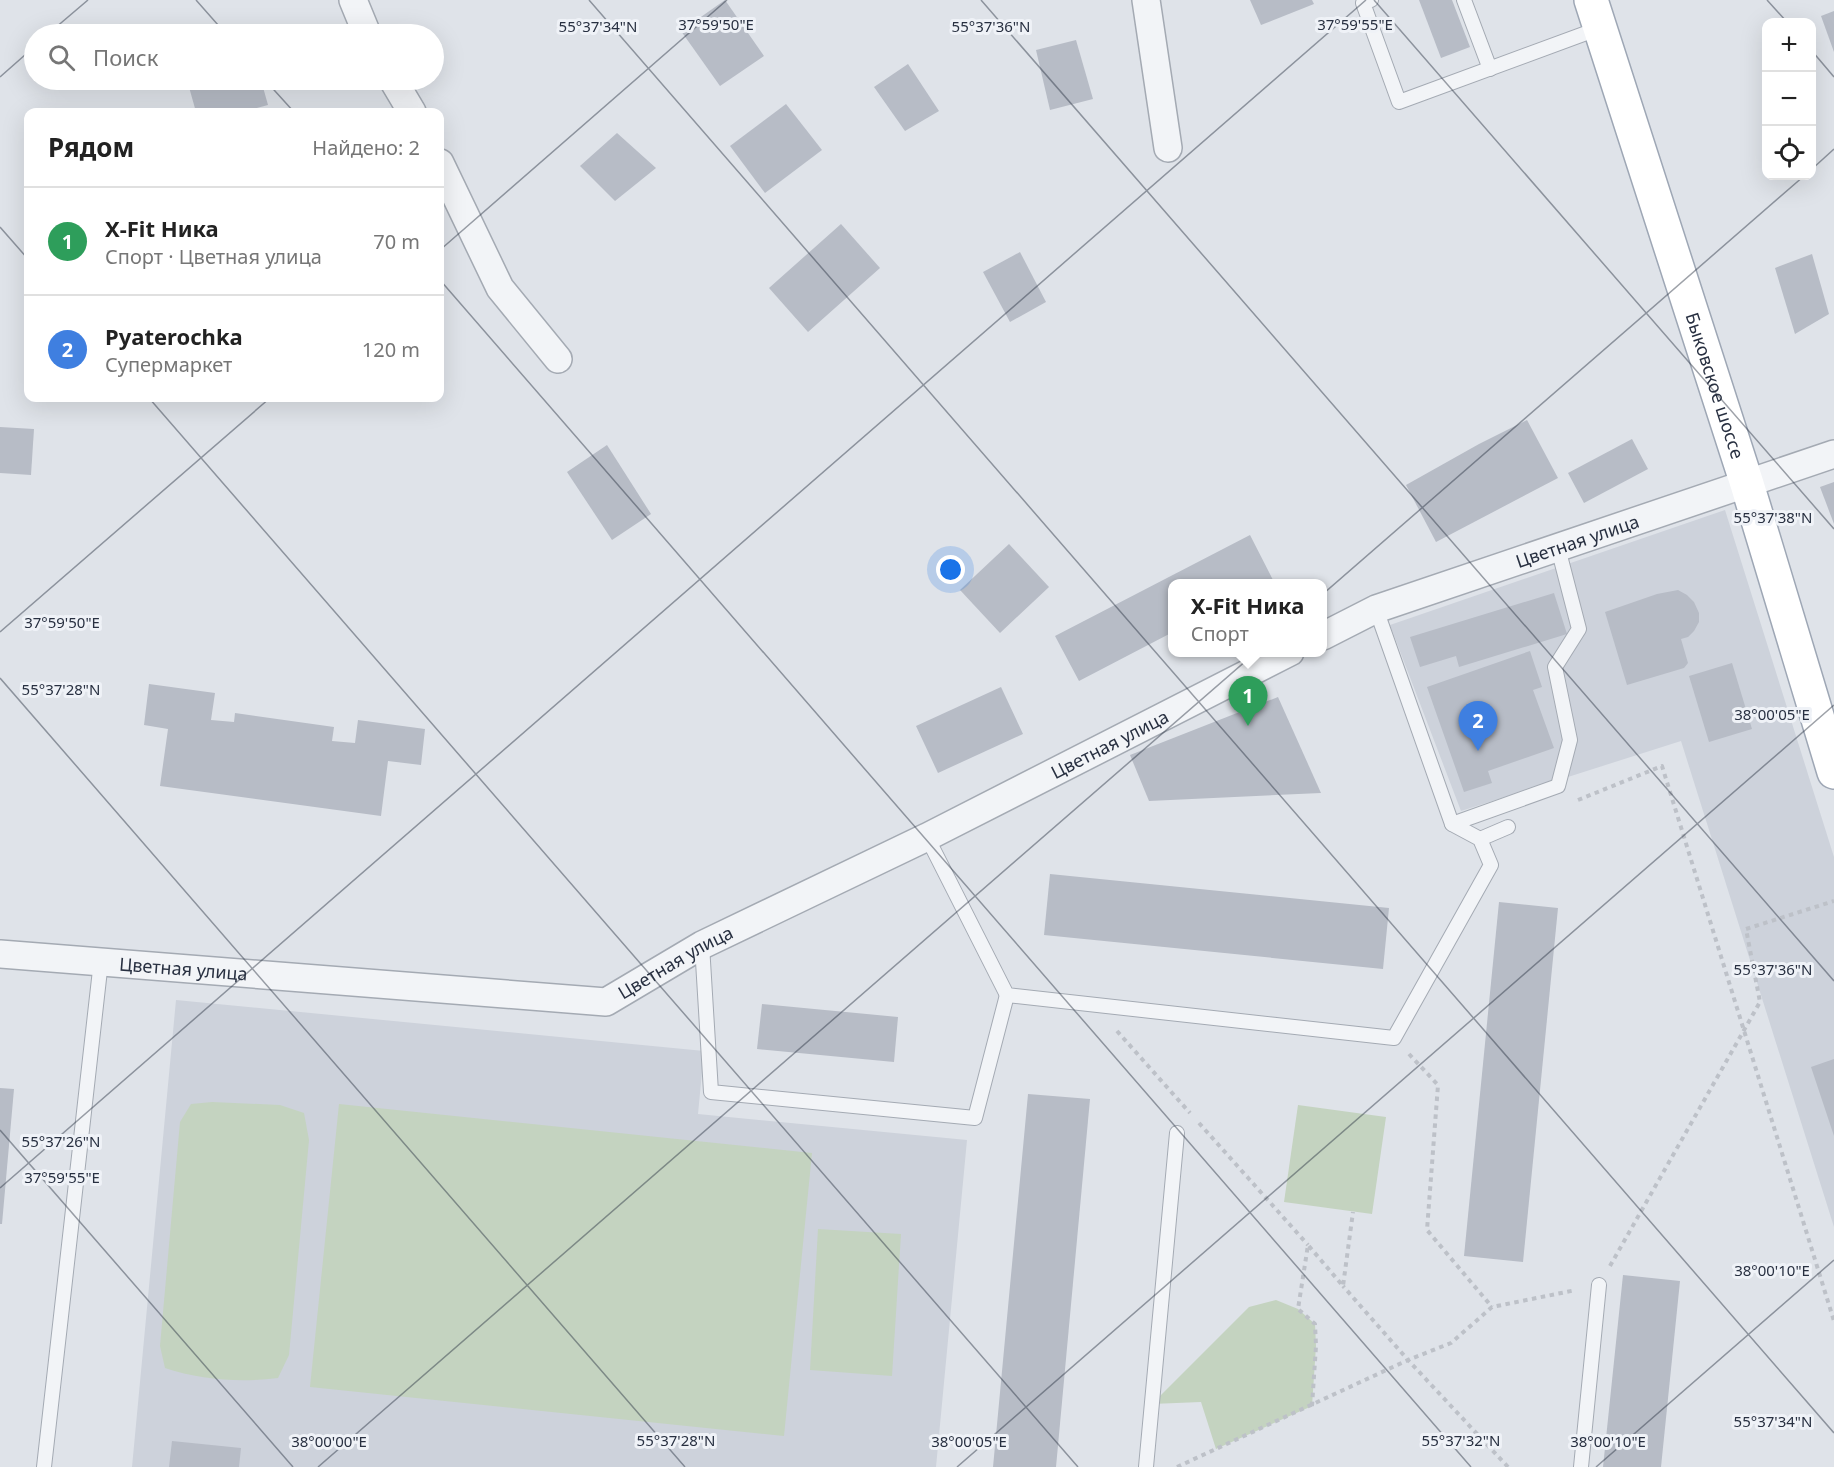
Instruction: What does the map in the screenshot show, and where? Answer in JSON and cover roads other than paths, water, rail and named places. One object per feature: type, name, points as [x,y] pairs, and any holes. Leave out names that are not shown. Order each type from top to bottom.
[{"type":"main road","name":"Быковское шоссе","points":[[1596,14],[1747,484],[1834,772]]},
{"type":"street","points":[[353,0],[363,24]]},
{"type":"street","points":[[1146,0],[1168,148]]},
{"type":"street","points":[[399,90],[410,108]]},
{"type":"street","points":[[444,171],[500,288],[558,359]]},
{"type":"street","name":"Цветная улица","points":[[1327,634],[1376,609],[1834,454]]},
{"type":"street","name":"Цветная улица","points":[[0,954],[606,1002],[702,945],[927,837],[1280,657]]},
{"type":"lane","points":[[1371,0],[1363,3],[1399,102],[1490,69],[1596,14]]},
{"type":"lane","points":[[1464,0],[1490,69]]},
{"type":"lane","points":[[1452,824],[1558,786],[1570,740],[1556,667],[1579,629],[1558,548]]},
{"type":"lane","points":[[1007,995],[1394,1038],[1491,865],[1480,839],[1452,824],[1376,609]]},
{"type":"lane","points":[[1480,839],[1508,827]]},
{"type":"lane","points":[[702,945],[711,1092],[975,1118],[1007,995],[927,837]]},
{"type":"lane","points":[[44,1467],[101,961]]},
{"type":"lane","points":[[1146,1467],[1177,1133]]},
{"type":"lane","points":[[1581,1467],[1599,1285]]},
{"type":"place","name":"X-Fit Ника","points":[[1248,726]]},
{"type":"place","name":"Pyaterochka","points":[[1478,751]]}]
